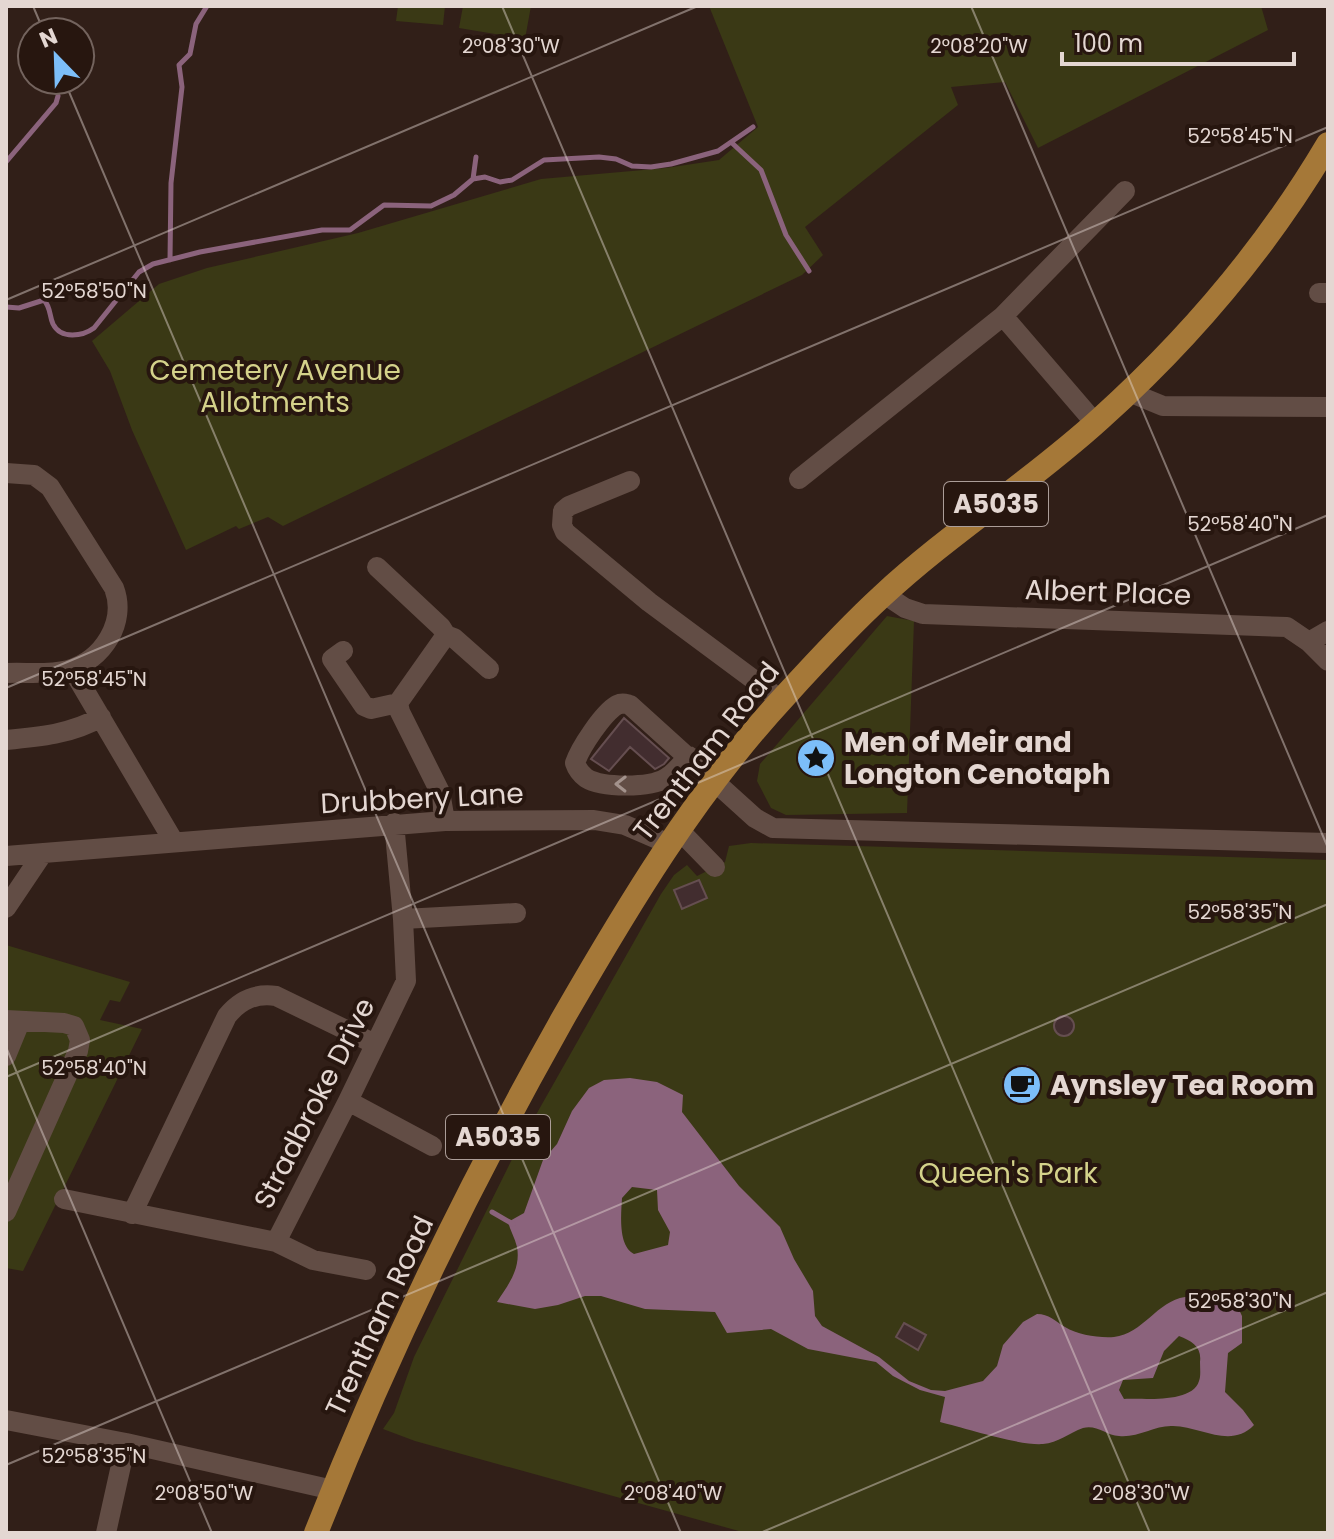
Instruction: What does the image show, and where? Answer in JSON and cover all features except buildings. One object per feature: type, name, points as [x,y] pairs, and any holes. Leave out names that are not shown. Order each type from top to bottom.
[{"type":"main road","name":"Trentham Road","points":[[316,1533],[405,1324],[513,1108],[614,929],[674,837],[781,700],[884,594],[1095,423],[1201,319],[1319,174],[1328,144]]},
{"type":"street","points":[[799,479],[1003,316],[1125,191]]},
{"type":"street","points":[[1003,316],[1095,423]]},
{"type":"street","points":[[1129,392],[1163,406],[1328,407]]},
{"type":"street","points":[[6,473],[34,475],[50,487],[117,598],[119,614],[114,630],[92,659],[72,669],[6,673]]},
{"type":"street","points":[[630,481],[569,506],[563,511],[565,532],[649,602],[781,700]]},
{"type":"street","points":[[377,567],[446,635],[454,638],[489,669]]},
{"type":"street","name":"Albert Place","points":[[884,594],[905,608],[923,614],[1275,626],[1287,627],[1309,642]]},
{"type":"street","points":[[1328,631],[1309,642],[1328,661]]},
{"type":"street","points":[[343,651],[332,659],[364,706],[371,709],[398,703],[446,635]]},
{"type":"street","points":[[72,669],[93,722],[174,842]]},
{"type":"street","points":[[398,703],[440,792],[445,821]]},
{"type":"street","points":[[689,756],[670,776],[645,784],[606,784],[587,779],[575,763],[586,739],[617,705],[625,703],[689,756],[755,818],[773,828],[1328,843]]},
{"type":"street","points":[[6,740],[60,726],[93,722]]},
{"type":"street","name":"Drubbery Lane","points":[[6,856],[445,821],[594,820],[674,837]]},
{"type":"street","name":"Stradbroke Drive","points":[[65,1197],[132,1214],[276,1242],[406,981],[394,823]]},
{"type":"street","points":[[674,837],[715,867]]},
{"type":"street","points":[[6,908],[43,853]]},
{"type":"street","points":[[403,919],[517,914]]},
{"type":"street","points":[[132,1214],[227,1016],[242,1002],[264,994],[276,996],[375,1044]]},
{"type":"street","points":[[6,1056],[13,1021],[64,1023],[74,1026],[80,1040],[78,1051],[6,1212]]},
{"type":"street","points":[[348,1101],[433,1145]]},
{"type":"street","points":[[276,1242],[313,1260],[366,1271]]},
{"type":"street","points":[[6,1420],[126,1443],[333,1490]]},
{"type":"street","points":[[106,1533],[126,1443]]},
{"type":"green space","points":[[398,6],[445,6],[443,25],[396,21]]},
{"type":"green space","points":[[463,6],[531,6],[525,39],[459,28]]},
{"type":"green space","name":"Cemetery Avenue Allotments","points":[[709,6],[1261,6],[1268,30],[1038,148],[1005,82],[951,87],[958,105],[805,227],[823,255],[802,275],[283,526],[268,517],[239,529],[236,526],[186,550],[132,430],[110,371],[92,341],[159,284],[207,268],[358,233],[541,179],[719,160],[758,127]]},
{"type":"green space","points":[[887,616],[914,621],[907,813],[786,815],[771,808],[757,781],[760,764]]},
{"type":"green space","name":"Queen's Park","points":[[751,843],[1328,860],[1328,1533],[746,1533],[415,1441],[383,1429],[394,1413],[414,1357],[520,1143],[661,894],[674,875],[687,865],[697,876],[725,862],[729,846]]},
{"type":"green space","points":[[6,945],[130,982],[120,1002],[110,1000],[100,1020],[142,1029],[23,1271],[6,1268]]},
{"type":"shaded area","points":[[630,1078],[657,1082],[683,1095],[682,1112],[739,1186],[780,1227],[813,1291],[815,1316],[822,1326],[879,1357],[909,1381],[931,1390],[945,1391],[983,1381],[997,1366],[1003,1345],[1023,1322],[1037,1314],[1082,1334],[1114,1337],[1133,1330],[1166,1305],[1185,1297],[1235,1301],[1242,1316],[1242,1343],[1228,1353],[1225,1392],[1254,1425],[1245,1432],[1226,1436],[1173,1426],[1119,1436],[1088,1427],[1059,1440],[1033,1444],[940,1422],[945,1397],[920,1390],[893,1376],[876,1362],[808,1349],[771,1329],[727,1333],[715,1312],[645,1309],[601,1296],[585,1296],[535,1309],[497,1302],[513,1276],[518,1255],[508,1222],[524,1213],[543,1160],[557,1144],[572,1111],[589,1088],[604,1080]],"holes":[[[632,1187],[657,1190],[658,1210],[670,1232],[668,1245],[634,1254],[625,1244],[622,1198]],[[1179,1336],[1198,1348],[1200,1377],[1195,1388],[1177,1397],[1124,1399],[1119,1390],[1123,1380],[1153,1378],[1164,1351]]]},
{"type":"waterway","points":[[170,260],[171,183],[182,87],[179,65],[190,54],[196,24],[207,6]]},
{"type":"waterway","points":[[6,162],[56,103],[58,96]]},
{"type":"waterway","points":[[6,307],[19,308],[44,300],[57,329],[67,334],[84,333],[94,328],[139,272],[153,264],[200,252],[322,230],[350,230],[384,205],[431,206],[454,195],[473,179],[512,180],[544,160],[599,157],[616,159],[632,166],[671,164],[718,151],[753,127]]},
{"type":"waterway","points":[[732,143],[761,170],[786,235],[809,271]]},
{"type":"waterway","points":[[473,179],[476,157]]},
{"type":"waterway","points":[[492,1212],[513,1224]]},
{"type":"place","name":"Men of Meir and Longton Cenotaph","points":[[816,758]]},
{"type":"place","name":"Aynsley Tea Room","points":[[1022,1085]]}]
